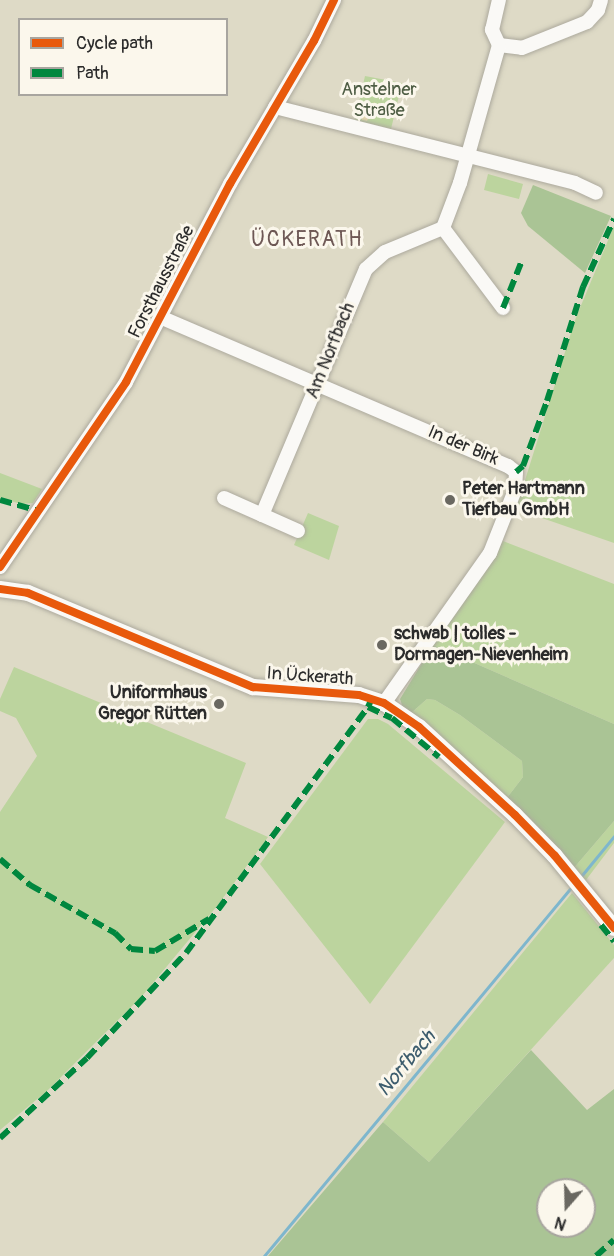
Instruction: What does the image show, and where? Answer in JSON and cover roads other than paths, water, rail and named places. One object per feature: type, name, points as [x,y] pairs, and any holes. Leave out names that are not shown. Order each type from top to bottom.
[{"type":"main road","name":"In Ückerath","points":[[0,589],[28,593],[253,687],[359,695],[384,703],[418,727],[515,815],[555,856],[614,928]]},
{"type":"street","name":"Forsthausstraße","points":[[0,567],[126,382],[230,184],[314,41],[334,0]]},
{"type":"street","points":[[499,0],[492,30],[499,45],[467,156],[443,228],[503,308]]},
{"type":"street","points":[[499,45],[522,48],[587,22],[598,10],[601,0]]},
{"type":"street","points":[[275,107],[575,183],[596,193]]},
{"type":"street","name":"Am Norfbach","points":[[262,515],[361,278],[371,263],[386,252],[443,228]]},
{"type":"street","name":"In der Birk","points":[[160,317],[508,466],[516,472],[515,490],[490,553],[384,703]]},
{"type":"street","points":[[224,498],[298,531]]},
{"type":"waterway","name":"Norfbach","points":[[582,875],[614,836]]},
{"type":"waterway","name":"Norfbach","points":[[264,1256],[570,889]]},
{"type":"place","name":"Peter Hartmann Tiefbau GmbH","points":[[450,500]]},
{"type":"place","name":"schwab | tolles - Dormagen-Nievenheim","points":[[382,645]]},
{"type":"place","name":"Uniformhaus Gregor Rütten","points":[[219,704]]},
{"type":"district","name":"ÜCKERATH","points":[[307,240]]},
{"type":"park label","name":"Anstelner Straße","points":[[379,101]]}]
